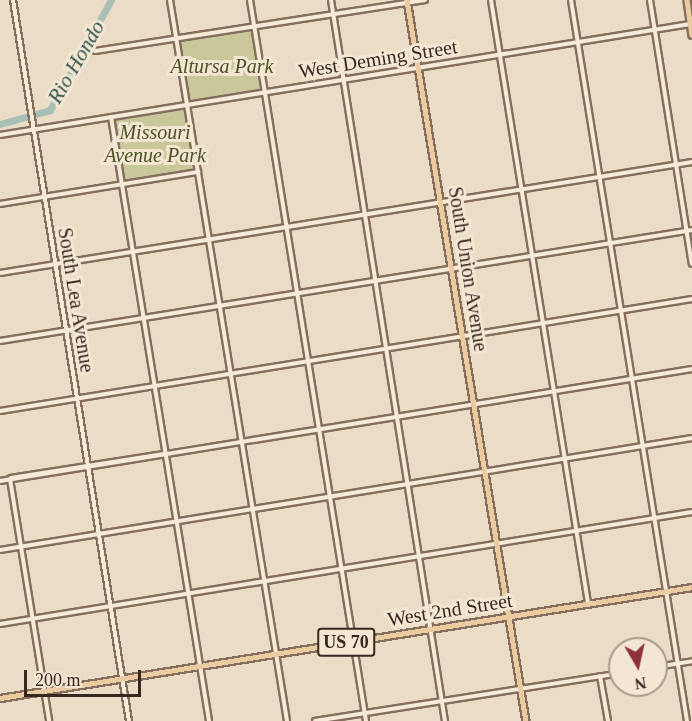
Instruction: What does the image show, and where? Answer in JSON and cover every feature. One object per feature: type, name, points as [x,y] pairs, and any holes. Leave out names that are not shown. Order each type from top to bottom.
[{"type":"main road","points":[[687,0],[692,35]]},
{"type":"main road","name":"South Union Avenue","points":[[407,1],[526,721]]},
{"type":"main road","name":"West 2nd Street","points":[[0,698],[692,587]]},
{"type":"street","name":"South Lea Avenue","points":[[13,0],[129,721]]},
{"type":"street","points":[[170,0],[287,721]]},
{"type":"street","points":[[250,0],[366,721]]},
{"type":"street","points":[[331,0],[384,348],[445,721]]},
{"type":"street","points":[[95,51],[425,0]]},
{"type":"street","points":[[491,0],[588,603]]},
{"type":"street","points":[[571,0],[687,721]]},
{"type":"street","points":[[650,0],[689,231],[692,264]]},
{"type":"street","name":"West Deming Street","points":[[0,135],[690,24]]},
{"type":"street","points":[[111,117],[209,721]]},
{"type":"street","points":[[0,273],[692,162]]},
{"type":"street","points":[[0,204],[198,172]]},
{"type":"street","points":[[0,341],[689,231]]},
{"type":"street","points":[[0,411],[692,299]]},
{"type":"street","points":[[10,479],[88,469],[166,454],[692,369]]},
{"type":"street","points":[[0,550],[692,438]]},
{"type":"street","points":[[0,481],[87,463],[166,454]]},
{"type":"street","points":[[10,479],[49,721]]},
{"type":"street","points":[[0,624],[692,512]]},
{"type":"street","points":[[668,665],[692,661]]},
{"type":"street","points":[[315,721],[608,675]]},
{"type":"street","points":[[600,676],[608,721]]},
{"type":"green space","name":"Altursa Park","points":[[254,29],[264,91],[189,103],[179,41]]},
{"type":"green space","name":"Missouri Avenue Park","points":[[187,105],[198,172],[122,184],[111,117]]},
{"type":"waterway","name":"Rio Hondo","points":[[0,124],[50,110],[111,0]]}]
